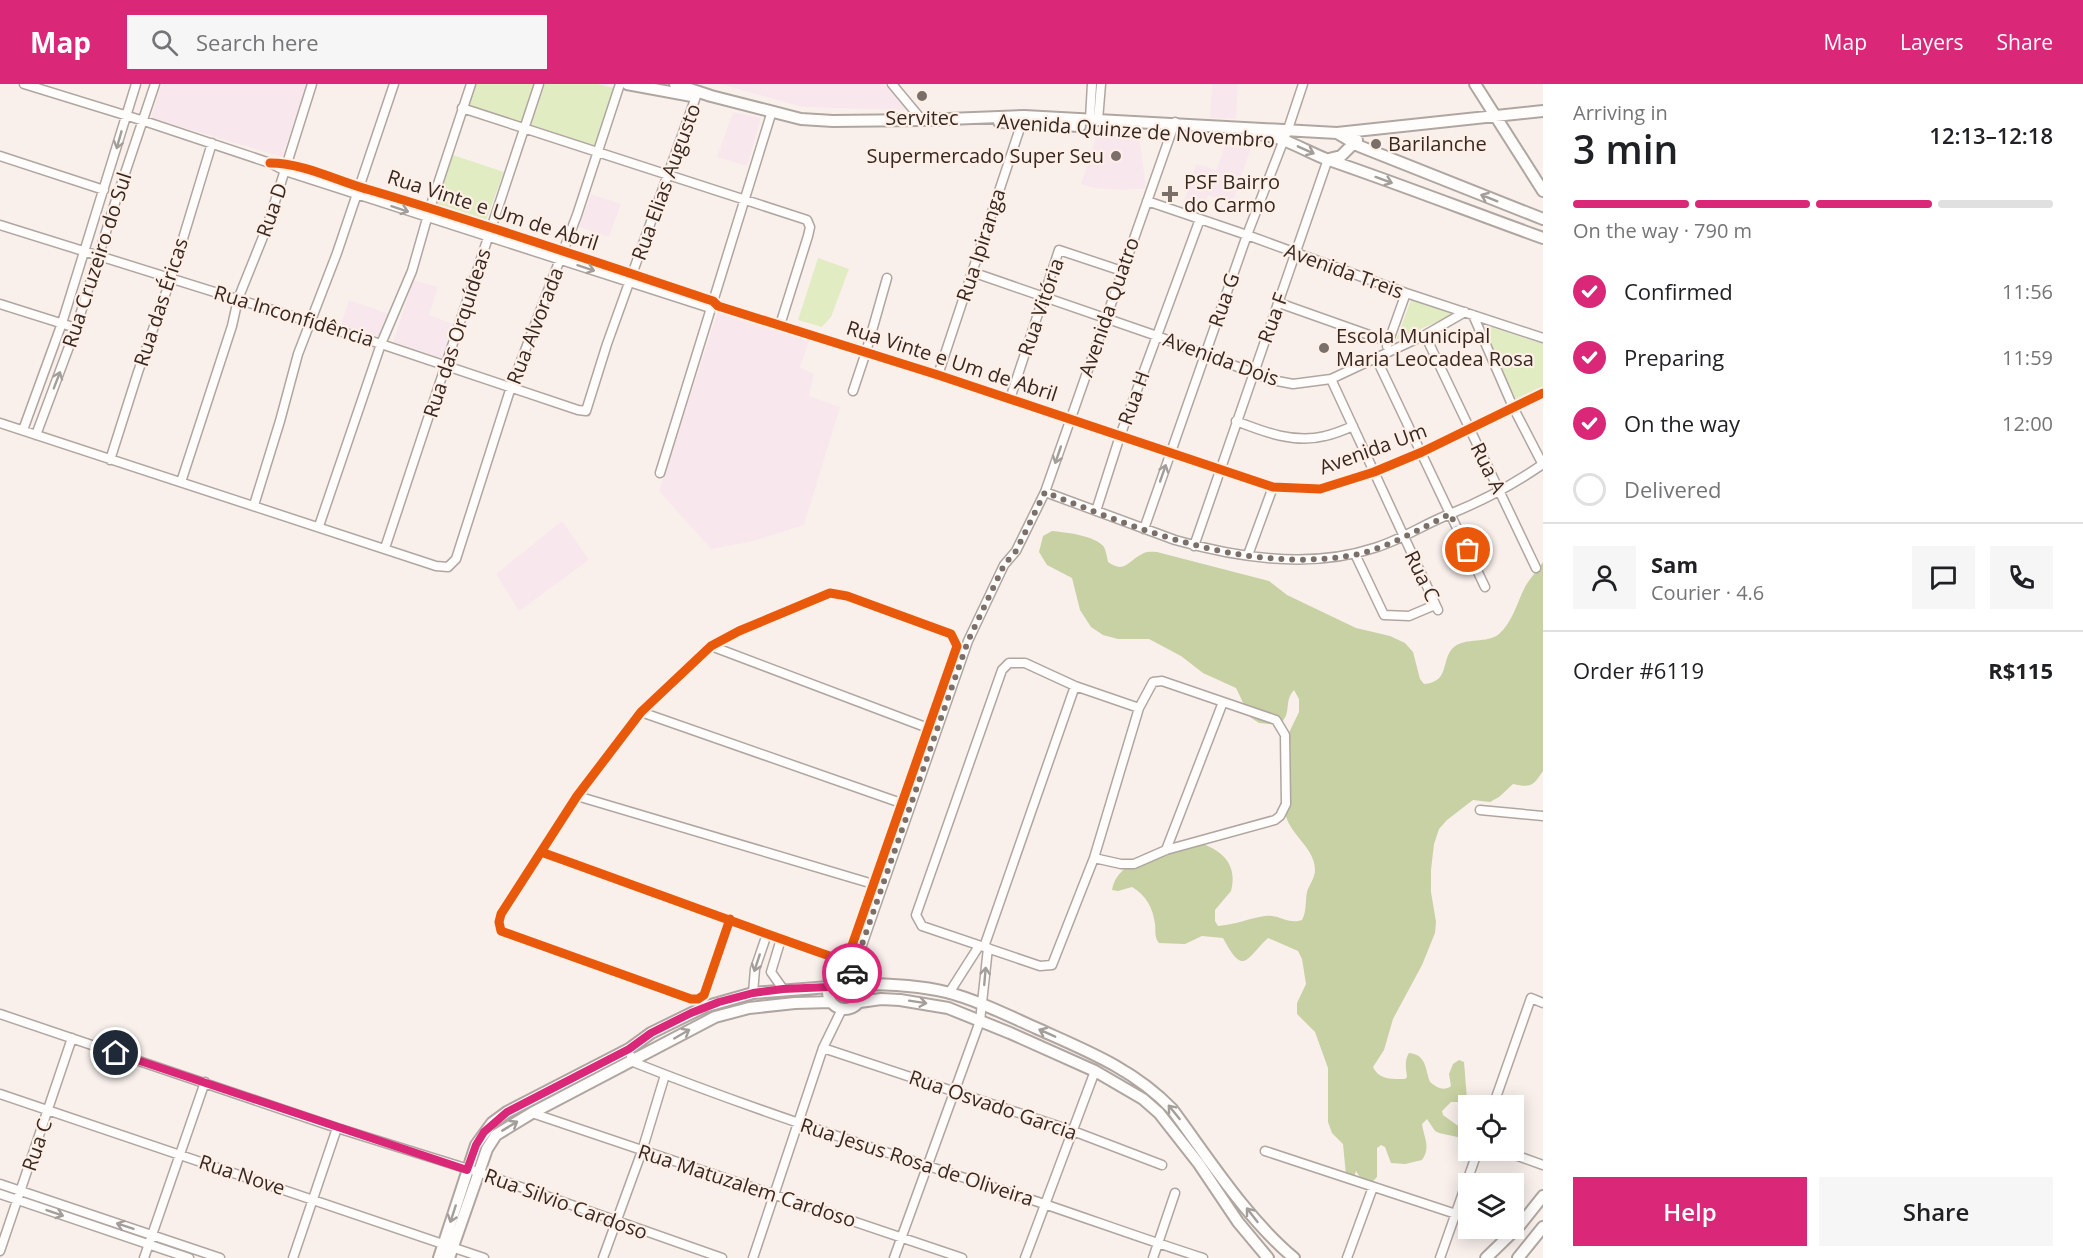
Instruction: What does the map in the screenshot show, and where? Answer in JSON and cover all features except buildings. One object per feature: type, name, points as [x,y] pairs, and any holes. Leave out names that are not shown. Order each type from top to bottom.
[{"type":"street","name":"Rua Vinte e Um de Abril","points":[[24,84],[144,120],[286,167],[358,191],[427,218],[490,233],[1071,418]]},
{"type":"street","name":"Rua Cruzeiro do Sul","points":[[23,430],[86,251],[136,84]]},
{"type":"street","name":"Rua Cruzeiro do Sul","points":[[36,435],[76,328],[155,84]]},
{"type":"street","name":"Rua D","points":[[181,482],[232,326],[238,299],[267,227],[312,84]]},
{"type":"street","points":[[254,505],[298,354],[358,191],[394,84]]},
{"type":"street","points":[[320,526],[381,344],[412,271],[471,84]]},
{"type":"street","name":"Rua das Orquídeas","points":[[385,548],[539,84]]},
{"type":"street","name":"Rua Alvorada","points":[[385,548],[436,566],[448,567],[456,559],[512,387],[562,256],[599,152],[620,84]]},
{"type":"street","name":"Avenida Quinze de Novembro","points":[[627,84],[664,87],[801,118],[833,121],[963,119],[1174,126]]},
{"type":"street","name":"Avenida Quinze de Novembro","points":[[675,84],[697,94]]},
{"type":"street","points":[[892,84],[922,120]]},
{"type":"street","points":[[1092,84],[1094,119]]},
{"type":"street","points":[[1094,119],[1101,84]]},
{"type":"street","name":"Rua G","points":[[1144,529],[1247,235],[1303,84]]},
{"type":"street","points":[[1475,84],[1543,192]]},
{"type":"street","name":"Rua Elias Augusto","points":[[586,409],[697,94]]},
{"type":"street","points":[[462,108],[800,217],[808,222],[808,236],[780,324]]},
{"type":"street","points":[[660,473],[714,305],[772,111]]},
{"type":"street","name":"Avenida Quinze de Novembro","points":[[1022,120],[1094,119],[1268,135],[1337,133],[1543,111]]},
{"type":"street","name":"Rua Ipiranga","points":[[938,375],[1022,120]]},
{"type":"street","name":"Avenida Quatro","points":[[855,980],[968,641],[1004,565],[1016,551],[1045,492],[1174,126]]},
{"type":"street","points":[[1328,159],[1341,156],[1365,133],[1378,129]]},
{"type":"street","name":"Avenida Quinze de Novembro","points":[[1337,133],[1354,143],[1543,219]]},
{"type":"street","name":"Avenida Quinze de Novembro","points":[[1285,134],[1328,159],[1543,238]]},
{"type":"street","name":"Rua das Éricas","points":[[110,460],[171,278],[212,144]]},
{"type":"street","points":[[0,156],[104,190]]},
{"type":"street","name":"Rua F","points":[[1194,546],[1252,372],[1279,303],[1328,159]]},
{"type":"street","name":"Rua Vinte e Um de Abril","points":[[358,191],[430,208],[490,233]]},
{"type":"street","name":"Avenida Treis","points":[[1147,201],[1406,293],[1543,338]]},
{"type":"street","name":"Rua H","points":[[1096,511],[1120,436],[1200,219]]},
{"type":"street","name":"Rua Inconfidência","points":[[0,225],[311,321],[578,410],[586,411],[586,409]]},
{"type":"street","name":"Rua Vitória","points":[[1010,399],[1059,251],[1122,270]]},
{"type":"street","name":"Avenida Dois","points":[[972,272],[1105,317],[1286,384],[1331,379],[1469,314]]},
{"type":"street","points":[[853,391],[887,278]]},
{"type":"street","points":[[1406,293],[1389,342],[1380,356],[1485,587]]},
{"type":"street","points":[[1279,303],[1389,342]]},
{"type":"street","points":[[0,304],[76,328]]},
{"type":"street","points":[[1045,492],[1194,546],[1248,555],[1306,560],[1355,554],[1403,537],[1500,490],[1543,464],[1469,314]]},
{"type":"street","name":"Rua A","points":[[1425,335],[1536,568]]},
{"type":"street","name":"Rua C","points":[[1331,379],[1437,607],[1409,616],[1384,615],[1355,554]]},
{"type":"street","name":"Avenida Um","points":[[1071,418],[1273,487],[1320,489],[1374,472],[1422,452],[1543,393]]},
{"type":"street","points":[[1236,421],[1258,430],[1291,438],[1324,437],[1353,426]]},
{"type":"street","points":[[0,423],[385,548]]},
{"type":"street","points":[[1248,555],[1273,487]]},
{"type":"street","points":[[541,852],[730,919],[844,961],[849,954],[957,646],[951,634],[847,596],[830,593],[739,631],[711,646],[641,712],[577,796],[501,914],[499,922],[501,931],[691,999],[698,999],[704,995],[730,919]]},
{"type":"street","points":[[711,646],[928,728]]},
{"type":"street","points":[[1094,858],[1121,864],[1134,864],[1166,850],[1275,820],[1280,816],[1286,804],[1285,735],[1282,727],[1276,720],[1162,681],[1153,682],[1139,708],[1094,858],[1052,965],[1040,966],[922,926],[916,915],[1002,670],[1009,663],[1024,663],[1075,686],[1139,708]]},
{"type":"street","points":[[950,993],[984,947],[1075,686]]},
{"type":"street","points":[[1166,850],[1223,702]]},
{"type":"street","points":[[641,712],[901,803]]},
{"type":"street","points":[[577,796],[873,884]]},
{"type":"street","points":[[1480,810],[1543,816]]},
{"type":"street","points":[[749,1008],[755,969],[767,934]]},
{"type":"street","points":[[781,939],[771,972],[783,989]]},
{"type":"street","points":[[894,1258],[980,1021],[983,1005],[984,947]]},
{"type":"street","points":[[831,1002],[829,987],[840,976],[950,993],[983,1005],[1100,1057],[1132,1075],[1172,1109],[1238,1222],[1264,1254],[1272,1239]]},
{"type":"street","points":[[855,980],[862,993],[860,1002]]},
{"type":"street","points":[[439,1258],[448,1250],[473,1171],[476,1145],[484,1132],[507,1112],[629,1049],[651,1033],[704,1007],[750,994],[783,989],[829,987]]},
{"type":"street","points":[[1497,1095],[1531,998],[1543,1003]]},
{"type":"street","points":[[473,1171],[492,1139],[503,1130],[633,1062],[707,1020],[749,1008],[795,1003],[831,1002],[842,1009],[852,1008],[860,1002],[882,999],[919,1002],[948,1008],[1095,1071],[1152,1105],[1272,1239],[1293,1257]]},
{"type":"street","points":[[753,1258],[824,1048],[842,1009]]},
{"type":"street","name":"Rua Silvio Cardoso","points":[[0,1014],[337,1128],[473,1171],[722,1258]]},
{"type":"street","name":"Rua C","points":[[0,1251],[72,1038]]},
{"type":"street","name":"Rua Osvado Garcia","points":[[824,1048],[1073,1131],[1162,1165]]},
{"type":"street","points":[[629,1049],[633,1062]]},
{"type":"street","name":"Rua Jesus Rosa de Oliveira","points":[[633,1062],[798,1123],[1203,1258]]},
{"type":"street","points":[[1025,1258],[1095,1071]]},
{"type":"street","points":[[603,1258],[642,1151],[665,1075]]},
{"type":"street","points":[[144,1258],[205,1082]]},
{"type":"street","name":"Rua Nove","points":[[0,1094],[312,1199],[448,1250],[484,1258]]},
{"type":"street","name":"Rua Matuzalem Cardoso","points":[[532,1113],[962,1258]]},
{"type":"street","points":[[293,1258],[337,1128]]},
{"type":"street","points":[[1265,1151],[1458,1215]]},
{"type":"street","points":[[1524,1158],[1543,1165]]},
{"type":"street","points":[[1440,1258],[1474,1161]]},
{"type":"street","points":[[0,1184],[19,1195],[189,1258]]},
{"type":"street","points":[[1347,1258],[1373,1187]]},
{"type":"street","points":[[1153,1258],[1175,1193]]},
{"type":"street","points":[[0,1194],[19,1195],[220,1258]]},
{"type":"street","points":[[1524,1219],[1543,1196]]},
{"type":"street","points":[[1518,1258],[1543,1227]]},
{"type":"street","points":[[1486,1258],[1506,1239]]},
{"type":"shaded area","points":[[161,84],[307,84],[282,157],[151,118]]},
{"type":"shaded area","points":[[720,84],[885,84],[908,110],[802,107]]},
{"type":"shaded area","points":[[1212,84],[1238,84],[1236,119],[1210,118]]},
{"type":"shaded area","points":[[733,112],[761,118],[747,166],[717,157]]},
{"type":"shaded area","points":[[1097,134],[1139,135],[1146,188],[1124,190],[1094,188],[1081,184]]},
{"type":"shaded area","points":[[1228,138],[1254,139],[1232,204],[1208,195],[1201,214],[1182,207],[1196,164],[1216,170]]},
{"type":"shaded area","points":[[591,194],[621,204],[609,237],[579,227]]},
{"type":"shaded area","points":[[413,280],[438,287],[429,315],[453,324],[442,358],[393,343]]},
{"type":"shaded area","points":[[349,300],[389,314],[379,337],[341,325]]},
{"type":"shaded area","points":[[718,311],[809,341],[800,367],[814,374],[809,396],[840,407],[804,525],[750,542],[711,549],[659,491]]},
{"type":"shaded area","points":[[562,521],[589,560],[519,611],[496,574]]},
{"type":"green space","points":[[474,84],[535,84],[523,124],[467,105]]},
{"type":"green space","points":[[545,84],[598,84],[614,88],[595,147],[531,125]]},
{"type":"green space","points":[[453,155],[504,172],[485,223],[435,208]]},
{"type":"green space","points":[[818,258],[849,269],[831,317],[822,327],[798,320]]},
{"type":"green space","points":[[1411,300],[1454,314],[1396,340]]},
{"type":"green space","points":[[1488,326],[1543,344],[1543,389],[1517,401],[1484,331],[1484,328]]},
{"type":"green space","points":[[1052,531],[1080,535],[1094,540],[1104,547],[1108,562],[1119,567],[1123,567],[1144,553],[1157,552],[1269,581],[1287,595],[1356,628],[1390,636],[1405,643],[1413,652],[1420,679],[1424,684],[1442,675],[1447,658],[1454,647],[1464,642],[1489,639],[1504,629],[1526,585],[1543,562],[1543,771],[1531,785],[1513,784],[1490,802],[1473,800],[1439,829],[1434,844],[1431,870],[1435,933],[1422,965],[1393,1019],[1384,1050],[1373,1067],[1382,1077],[1405,1079],[1407,1077],[1407,1056],[1409,1053],[1415,1054],[1424,1063],[1430,1082],[1446,1089],[1451,1086],[1449,1074],[1453,1064],[1459,1060],[1464,1062],[1467,1095],[1458,1095],[1458,1102],[1451,1102],[1442,1111],[1443,1115],[1458,1126],[1458,1137],[1435,1131],[1427,1119],[1422,1124],[1426,1151],[1422,1160],[1405,1164],[1391,1163],[1385,1147],[1381,1145],[1377,1148],[1377,1177],[1372,1182],[1364,1184],[1356,1171],[1353,1180],[1346,1175],[1343,1144],[1332,1133],[1328,1122],[1328,1068],[1315,1032],[1297,1014],[1297,1003],[1306,984],[1302,959],[1298,951],[1268,938],[1250,957],[1241,961],[1236,958],[1223,938],[1202,936],[1185,944],[1159,943],[1153,913],[1145,898],[1132,887],[1118,891],[1112,890],[1115,880],[1129,865],[1183,840],[1213,848],[1227,861],[1231,869],[1233,879],[1231,891],[1215,910],[1215,921],[1218,926],[1265,916],[1275,916],[1292,921],[1302,920],[1307,892],[1315,873],[1314,862],[1311,854],[1291,827],[1285,812],[1285,741],[1299,712],[1299,699],[1294,690],[1289,699],[1286,716],[1279,725],[1259,723],[1250,717],[1236,688],[1203,673],[1181,656],[1149,639],[1118,639],[1103,635],[1091,627],[1080,610],[1072,578],[1047,565],[1039,552],[1043,536]]},
{"type":"cycle path","points":[[270,163],[308,169],[499,230],[713,301],[718,306],[938,375],[1273,487],[1320,489],[1374,472],[1422,452],[1543,393]]},
{"type":"cycle path","points":[[541,852],[617,879],[692,907],[730,921],[844,961],[849,954],[957,646],[951,634],[847,596],[830,593],[739,631],[711,646],[641,712],[577,796],[501,914],[499,922],[501,931],[691,999],[698,999],[704,995],[730,919]]},
{"type":"way so far","points":[[852,973],[968,641],[1004,565],[1016,551],[1045,492],[1175,540],[1224,552],[1306,560],[1355,554],[1403,537],[1450,514],[1468,550]]},
{"type":"place","name":"Servitec","points":[[922,96]]},
{"type":"place","name":"Barilanche","points":[[1376,144]]},
{"type":"place","name":"Supermercado Super Seu","points":[[1116,156]]},
{"type":"place","name":"PSF Bairro do Carmo","points":[[1170,194]]},
{"type":"place","name":"Escola Municipal Maria Leocadea Rosa","points":[[1324,348]]},
{"type":"route","points":[[116,1053],[467,1170],[476,1145],[492,1123],[507,1112],[577,1074],[629,1049],[651,1033],[719,1002],[753,993],[829,987],[835,979],[840,976],[851,977],[852,973]]}]
